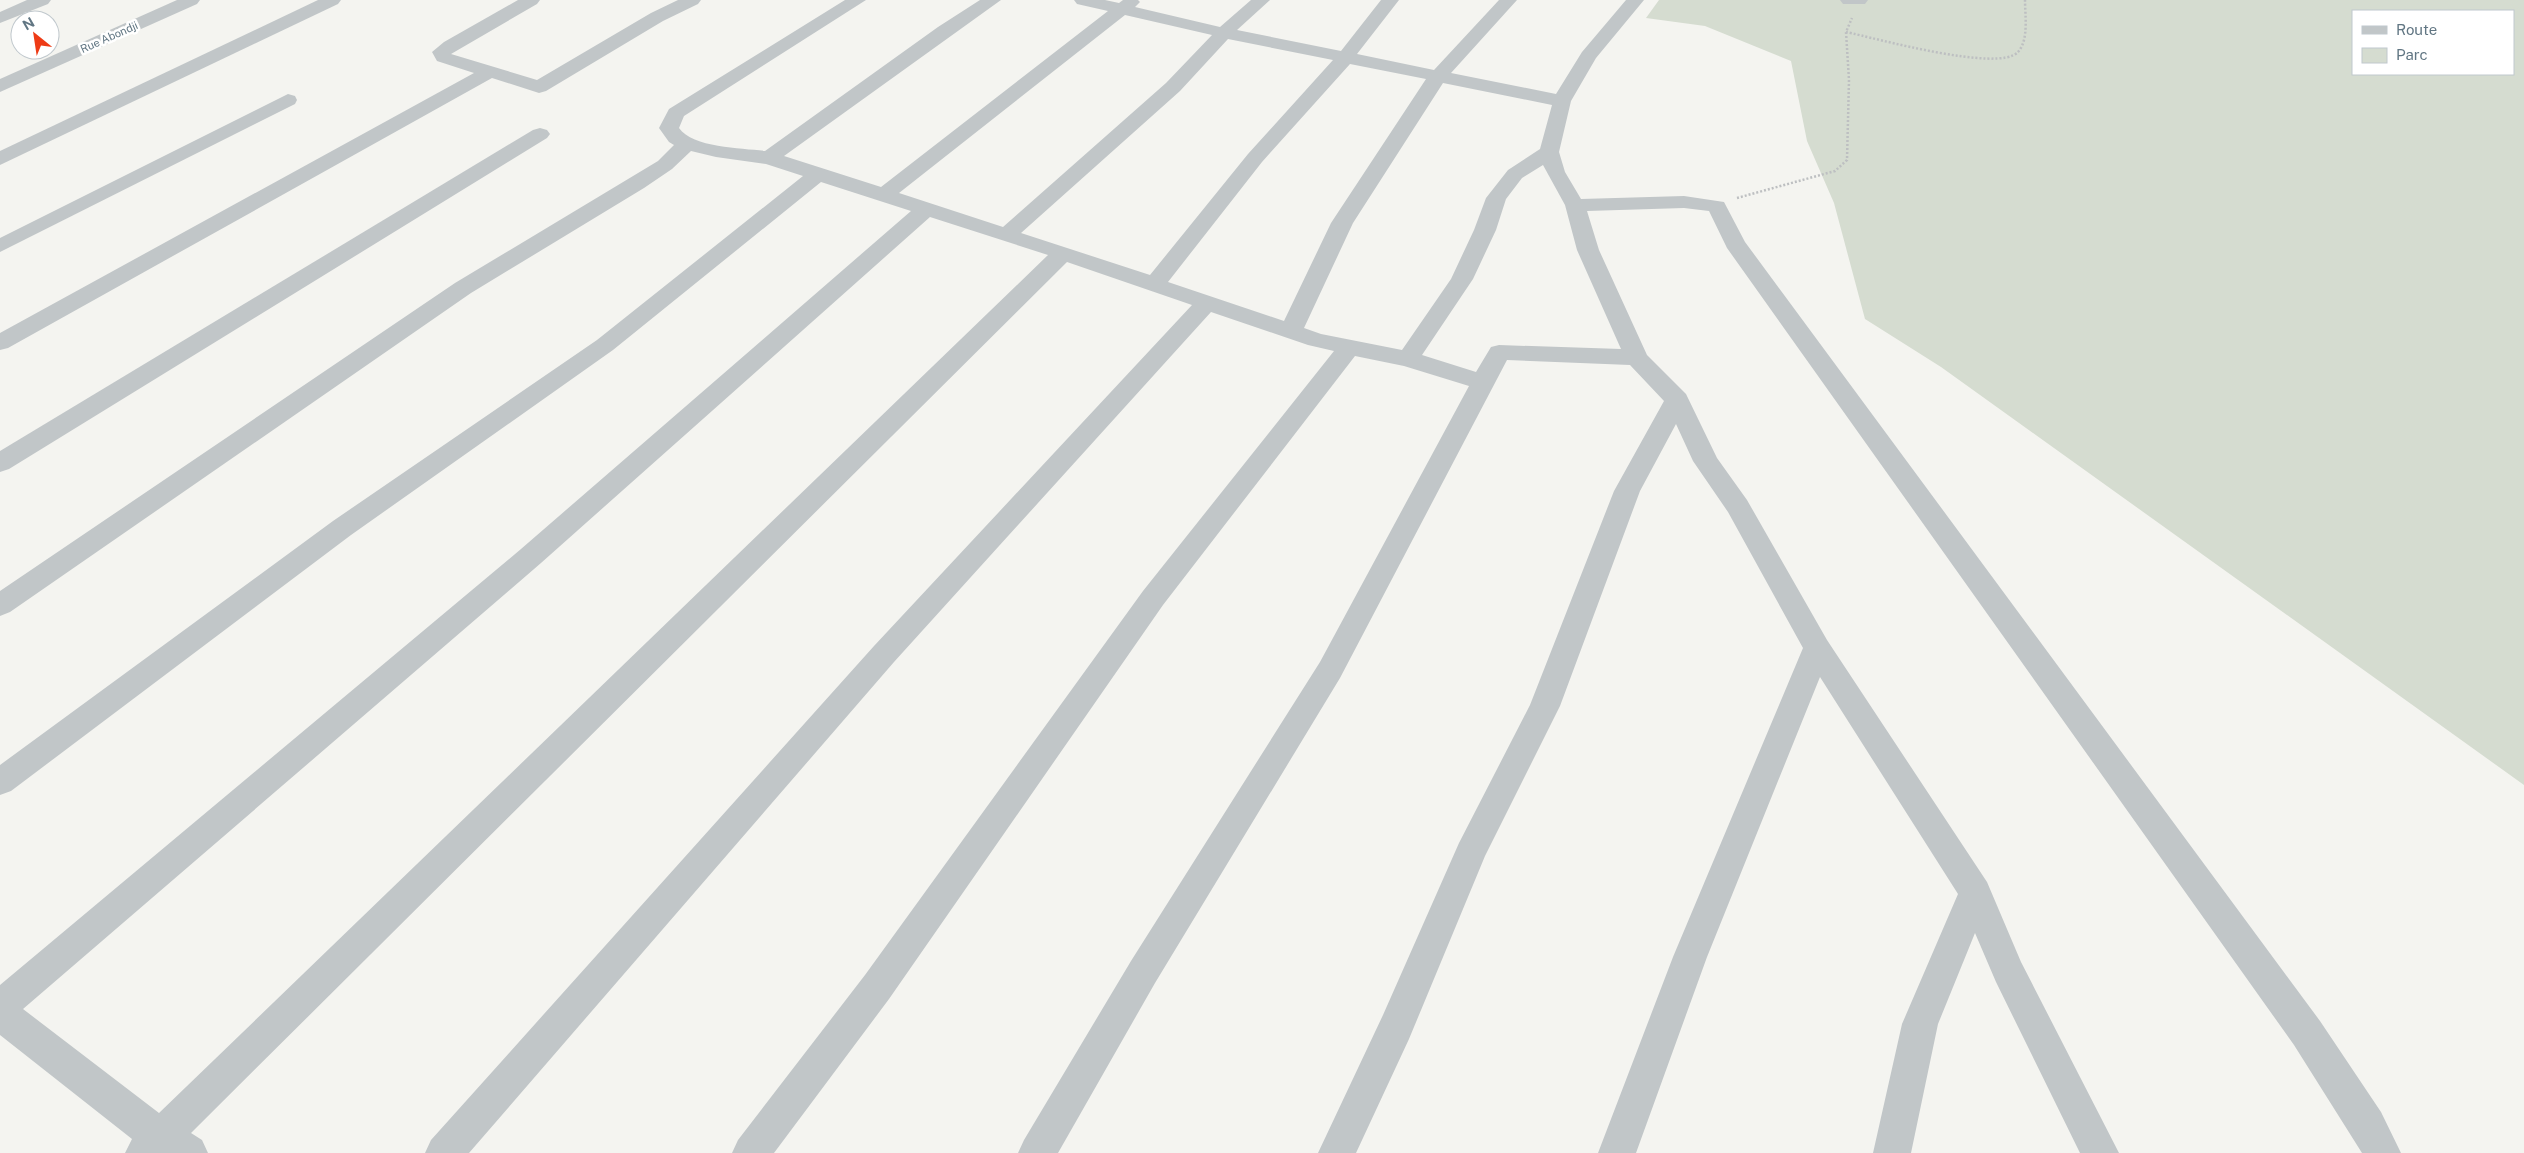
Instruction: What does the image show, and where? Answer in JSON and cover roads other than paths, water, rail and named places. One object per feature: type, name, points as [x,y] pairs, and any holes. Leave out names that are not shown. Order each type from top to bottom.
[{"type":"street","points":[[0,18],[42,0]]},
{"type":"street","name":"Rue Abondji","points":[[0,86],[191,0]]},
{"type":"street","points":[[0,159],[332,0]]},
{"type":"street","points":[[531,0],[441,52],[444,57],[539,87],[657,17],[692,0]]},
{"type":"street","points":[[857,0],[676,113],[669,128],[676,138],[687,144],[716,151],[769,158],[816,175],[1063,253],[1316,340],[1408,359],[1482,382]]},
{"type":"street","points":[[769,158],[944,32],[992,0]]},
{"type":"street","points":[[1083,0],[1129,5],[1224,34],[1562,101]]},
{"type":"street","points":[[1006,235],[1173,87],[1224,34],[1261,0]]},
{"type":"street","points":[[1154,285],[1255,158],[1346,57],[1390,0]]},
{"type":"street","points":[[1291,330],[1342,223],[1438,76],[1508,0]]},
{"type":"street","points":[[1636,0],[1588,56],[1562,101],[1549,152],[1555,172],[1574,205],[1588,250],[1637,358],[1677,400],[1706,461],[1738,507],[1817,648],[1975,892],[2008,971],[2100,1153]]},
{"type":"street","points":[[884,196],[1129,5]]},
{"type":"street","points":[[0,343],[490,72]]},
{"type":"street","points":[[0,246],[288,100]]},
{"type":"street","points":[[0,463],[540,134]]},
{"type":"street","points":[[0,605],[463,288],[637,184],[665,165],[687,144]]},
{"type":"street","points":[[1408,359],[1462,279],[1485,230],[1496,198],[1515,174],[1549,152]]},
{"type":"street","points":[[0,782],[342,528],[605,345],[816,175]]},
{"type":"street","points":[[1574,205],[1684,202],[1717,206],[1734,242],[1751,266],[2307,1033],[2368,1125],[2382,1153]]},
{"type":"street","points":[[0,1007],[531,556],[926,209]]},
{"type":"street","points":[[0,1013],[165,1148],[1063,253]]},
{"type":"street","points":[[444,1153],[877,662],[1206,302]]},
{"type":"street","points":[[751,1153],[876,988],[1153,598],[1349,348]]},
{"type":"street","points":[[1037,1153],[1143,972],[1330,670],[1499,352],[1539,354],[1564,352],[1637,358]]},
{"type":"street","points":[[1337,1153],[1396,1027],[1470,853],[1545,706],[1627,491],[1677,400]]},
{"type":"street","points":[[1617,1153],[1690,957],[1817,648]]},
{"type":"street","points":[[1892,1153],[1920,1024],[1975,892]]}]
